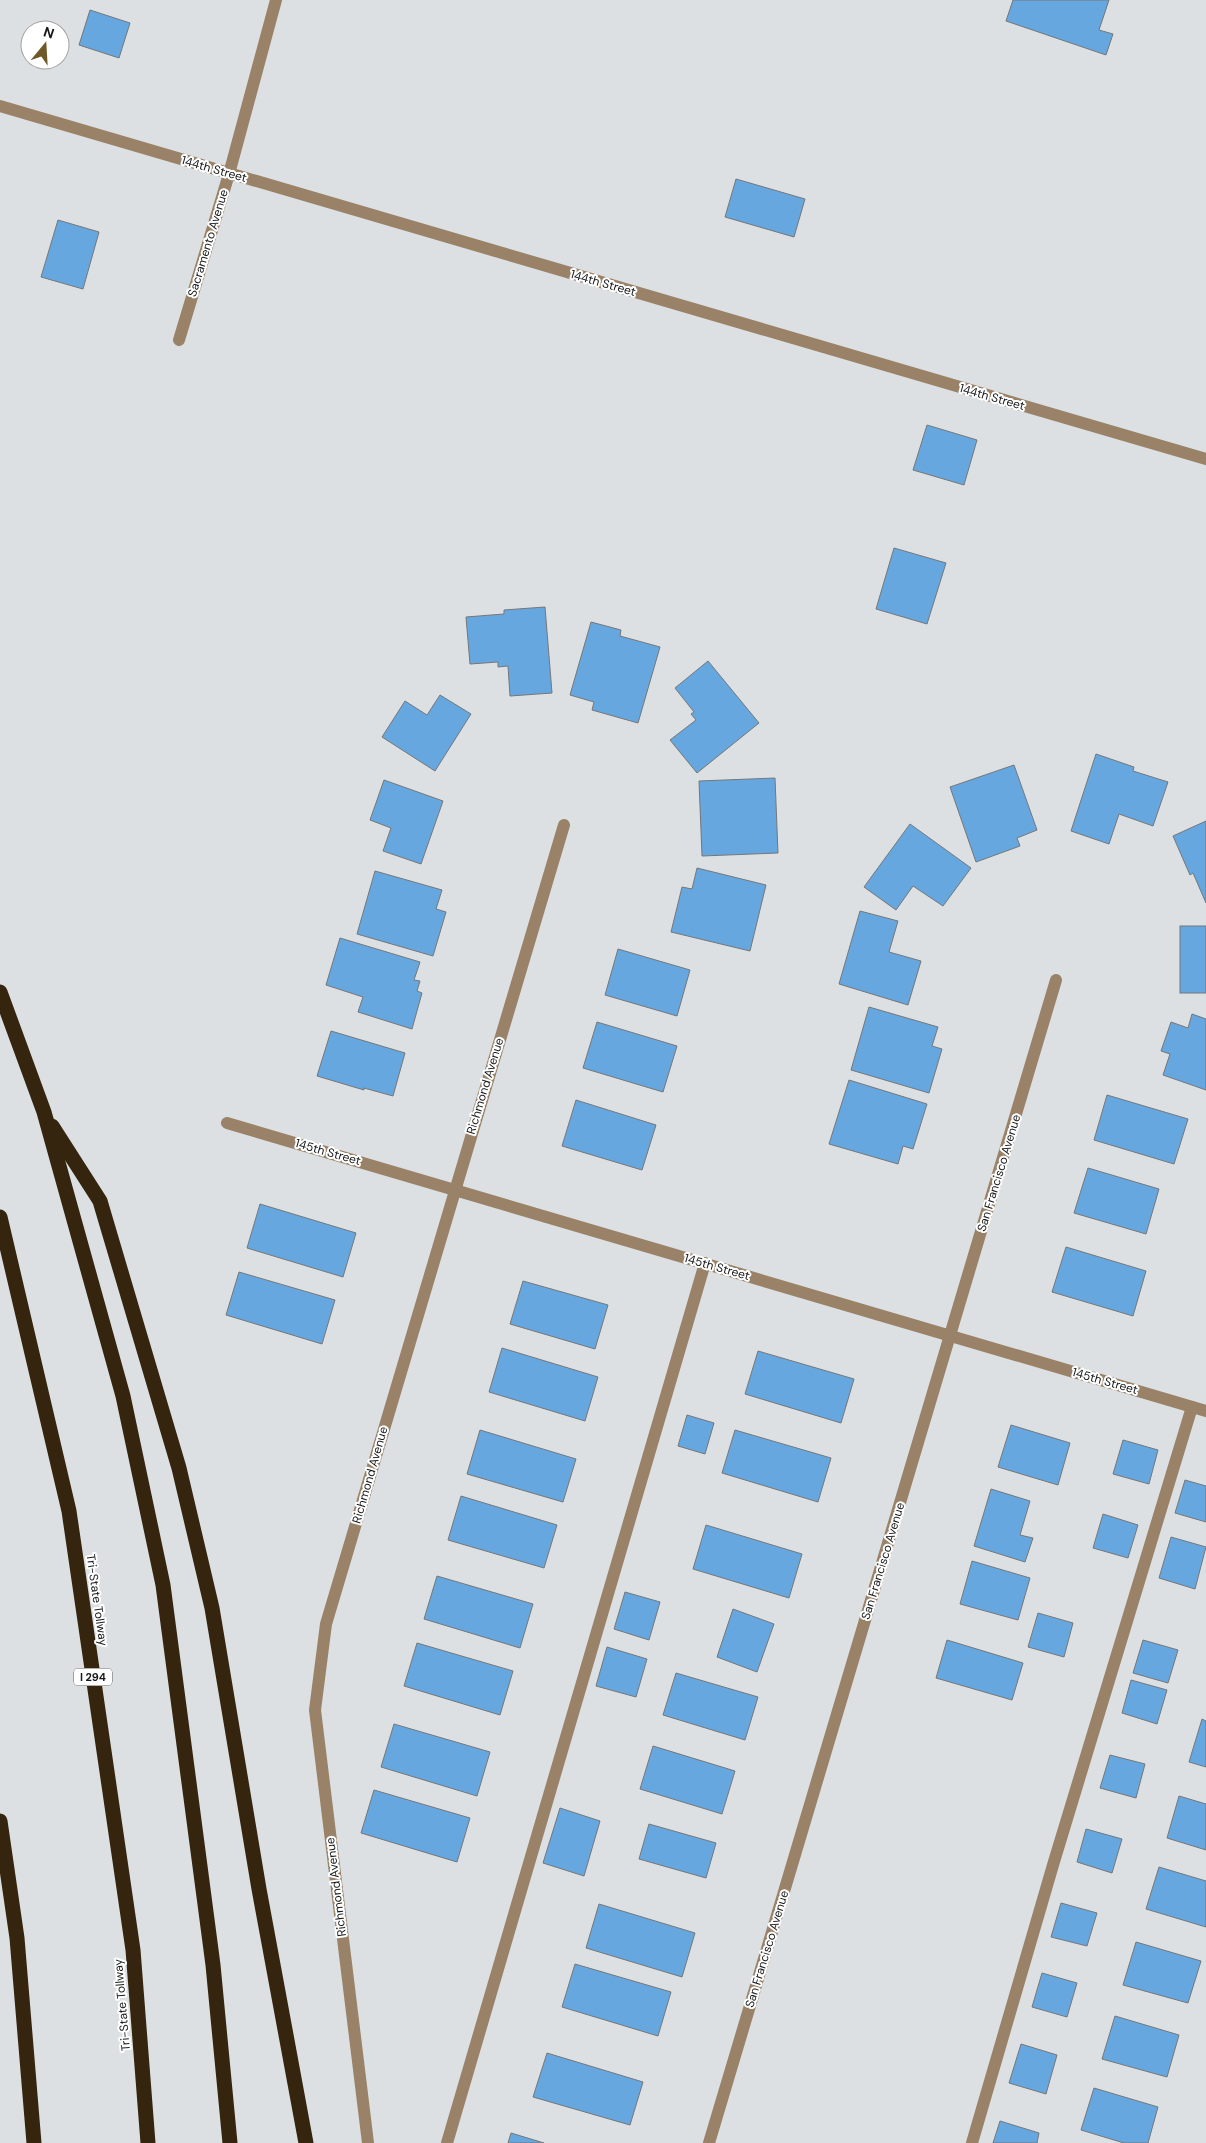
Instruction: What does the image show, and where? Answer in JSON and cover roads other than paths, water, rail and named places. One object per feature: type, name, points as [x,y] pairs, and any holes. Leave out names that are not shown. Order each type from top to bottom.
[{"type":"highway","points":[[0,992],[44,1112],[123,1396],[163,1585],[213,1965],[230,2143]]},
{"type":"highway","points":[[44,1112],[100,1201],[179,1468],[212,1608],[259,1889],[306,2143]]},
{"type":"highway","name":"Tri-State Tollway","points":[[0,1217],[69,1512],[133,1950],[148,2143]]},
{"type":"highway","points":[[0,1821],[17,1938],[34,2143]]},
{"type":"street","name":"Sacramento Avenue","points":[[178,340],[229,174],[276,0]]},
{"type":"street","name":"144th Street","points":[[0,106],[1206,459]]},
{"type":"street","name":"Richmond Avenue","points":[[368,2143],[315,1710],[326,1624],[454,1189],[564,825]]},
{"type":"street","name":"San Francisco Avenue","points":[[709,2143],[1056,980]]},
{"type":"street","name":"145th Street","points":[[227,1123],[1206,1411]]},
{"type":"street","points":[[447,2143],[705,1263]]},
{"type":"street","points":[[972,2143],[1053,1865],[1192,1407]]}]
